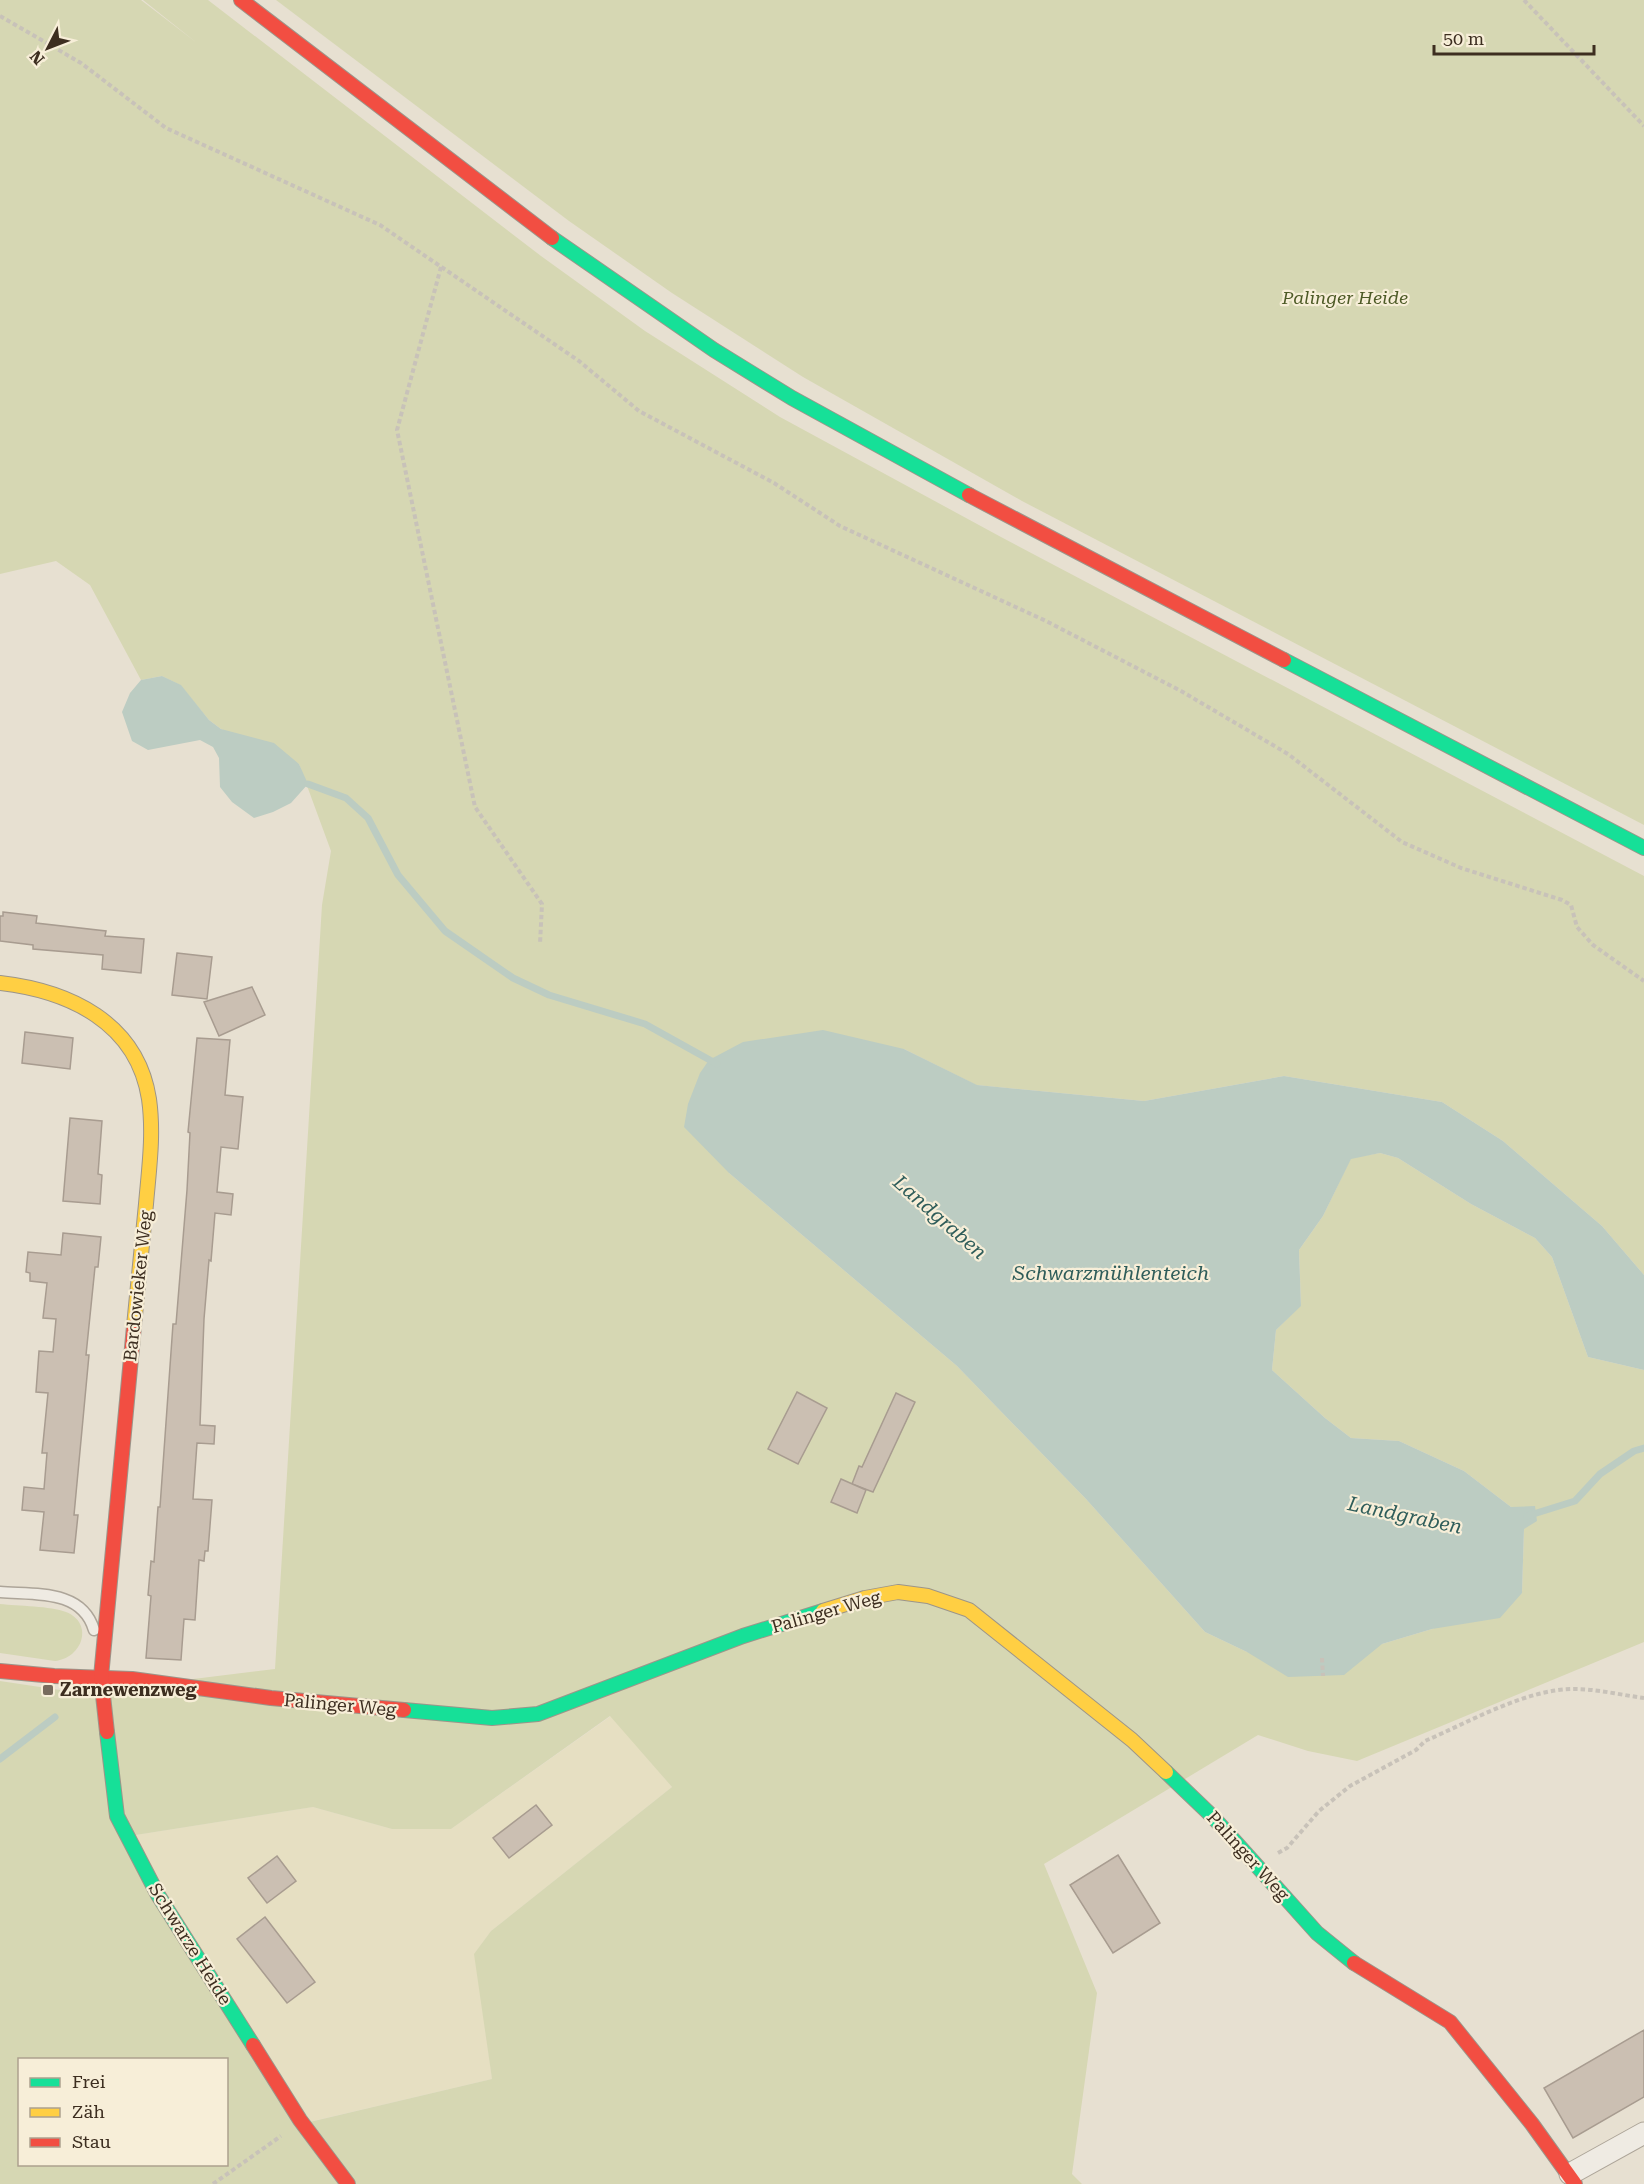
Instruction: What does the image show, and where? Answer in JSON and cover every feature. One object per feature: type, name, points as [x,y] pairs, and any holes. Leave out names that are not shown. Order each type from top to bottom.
[{"type":"street","points":[[241,0],[557,242],[714,350],[792,398],[952,486],[1644,848]]},
{"type":"street","name":"Bardowieker Weg","points":[[0,983],[51,992],[90,1010],[123,1039],[136,1061],[146,1086],[151,1116],[151,1150],[101,1677]]},
{"type":"street","name":"Palinger Weg","points":[[0,1671],[132,1679],[271,1698],[492,1718],[538,1714],[742,1636],[865,1598],[898,1592],[928,1596],[969,1610],[1132,1740],[1213,1817],[1317,1933],[1356,1965],[1450,2022],[1573,2179]]},
{"type":"street","name":"Schwarze Heide","points":[[101,1677],[117,1816],[158,1894],[300,2120],[348,2184]]},
{"type":"street","points":[[1573,2179],[1644,2133]]},
{"type":"lane","points":[[0,1592],[72,1601],[83,1609],[91,1620],[95,1632],[92,1652]]},
{"type":"lane","points":[[54,1676],[68,1674],[80,1668]]},
{"type":"path","points":[[1524,0],[1644,126]]},
{"type":"path","points":[[0,16],[81,63],[166,128],[380,225],[579,361],[639,411],[774,483],[840,526],[1046,621],[1181,691],[1288,754],[1402,842],[1461,868],[1562,900],[1571,905],[1577,927],[1593,945],[1644,981]]},
{"type":"path","points":[[441,267],[397,430],[475,807],[542,904],[540,944]]},
{"type":"path","points":[[1322,1658],[1323,1676]]},
{"type":"path","points":[[1254,1863],[1266,1860],[1287,1848],[1319,1811],[1350,1786],[1416,1750],[1425,1741],[1526,1697],[1549,1691],[1575,1689],[1644,1698]]},
{"type":"path","points":[[213,2184],[283,2135],[300,2120]]},
{"type":"shaded area","points":[[611,1716],[672,1787],[491,1931],[475,1953],[492,2079],[296,2125],[123,1837],[313,1807],[392,1829],[451,1829]]},
{"type":"green space","points":[[0,0],[141,0],[197,43],[143,0],[208,0],[541,256],[645,331],[780,417],[1001,537],[1644,876],[1644,1275],[1602,1226],[1503,1141],[1442,1102],[1284,1076],[1144,1101],[976,1085],[904,1049],[729,1173],[957,1366],[1086,1499],[1205,1632],[1247,1652],[1382,1644],[1432,1629],[1522,1593],[1524,1529],[1511,1507],[1464,1471],[1399,1441],[1351,1438],[1325,1418],[1272,1370],[1276,1330],[1301,1305],[1299,1250],[1323,1216],[1351,1158],[1380,1153],[1398,1158],[1471,1204],[1535,1238],[1552,1257],[1588,1357],[1644,1370],[1644,1642],[1357,1761],[1308,1751],[1258,1735],[1044,1864],[1097,1993],[1072,2174],[1082,2184],[0,2184],[0,1681],[80,1693],[275,1669],[322,905],[331,851],[299,764],[221,729],[209,720],[180,685],[162,676],[141,680],[90,585],[56,561],[0,574]],"holes":[[[610,1716],[672,1787],[491,1931],[474,1954],[492,2079],[297,2125],[123,1837],[313,1807],[392,1829],[451,1829]]]},
{"type":"green space","name":"Palinger Heide","points":[[276,0],[1644,0],[1644,825],[1022,501],[803,377],[672,293],[569,221]]},
{"type":"green space","points":[[0,1604],[43,1607],[66,1612],[75,1617],[80,1624],[82,1640],[72,1654],[55,1661],[0,1653]]},
{"type":"water","points":[[162,676],[181,685],[209,720],[221,729],[274,743],[299,764],[308,784],[291,803],[254,818],[232,802],[220,787],[219,758],[213,747],[200,740],[148,750],[132,741],[122,712],[130,693],[141,680]]},
{"type":"water","name":"Schwarzmühlenteich","points":[[823,1030],[904,1049],[977,1085],[1144,1101],[1284,1076],[1442,1102],[1503,1141],[1602,1226],[1644,1275],[1644,1370],[1588,1357],[1552,1257],[1535,1238],[1471,1204],[1398,1158],[1380,1153],[1351,1159],[1323,1216],[1299,1250],[1301,1306],[1276,1330],[1272,1370],[1325,1418],[1351,1438],[1399,1441],[1464,1471],[1511,1507],[1535,1506],[1537,1521],[1524,1529],[1522,1593],[1500,1618],[1432,1629],[1382,1644],[1344,1675],[1288,1677],[1247,1652],[1205,1632],[1086,1499],[957,1366],[729,1173],[684,1127],[688,1104],[700,1073],[709,1060],[743,1042]]},
{"type":"building","points":[[3,912],[37,916],[36,923],[106,931],[105,936],[144,939],[141,973],[102,969],[103,955],[33,949],[33,945],[0,941],[0,916],[3,916]]},
{"type":"building","points":[[177,953],[212,957],[207,999],[172,995]]},
{"type":"building","points":[[252,987],[265,1015],[219,1036],[204,1002]]},
{"type":"building","points":[[25,1032],[73,1038],[70,1069],[22,1063]]},
{"type":"building","points":[[197,1038],[230,1040],[225,1095],[243,1097],[238,1149],[221,1147],[217,1192],[233,1194],[231,1215],[215,1213],[204,1319],[200,1425],[215,1426],[214,1444],[197,1443],[193,1499],[212,1500],[208,1551],[205,1551],[204,1561],[199,1560],[195,1620],[184,1619],[181,1660],[146,1658],[151,1596],[148,1595],[151,1561],[154,1562],[158,1507],[160,1507],[173,1324],[176,1324],[187,1190],[190,1133],[188,1132]]},
{"type":"building","points":[[70,1118],[102,1121],[98,1174],[102,1175],[100,1204],[63,1201]]},
{"type":"building","points":[[63,1233],[101,1237],[98,1267],[95,1267],[86,1355],[89,1355],[74,1515],[78,1515],[74,1553],[40,1550],[44,1512],[22,1510],[24,1487],[44,1489],[47,1453],[42,1453],[48,1393],[36,1392],[39,1351],[53,1352],[56,1319],[43,1318],[47,1283],[30,1281],[30,1273],[26,1272],[28,1252],[61,1255]]},
{"type":"building","points":[[797,1392],[827,1408],[798,1464],[768,1449]]},
{"type":"building","points":[[896,1393],[915,1402],[873,1492],[852,1484]]},
{"type":"building","points":[[841,1479],[866,1490],[857,1513],[831,1502]]},
{"type":"building","points":[[536,1805],[552,1825],[509,1858],[493,1838]]},
{"type":"building","points":[[1118,1855],[1160,1923],[1113,1953],[1070,1885]]},
{"type":"building","points":[[277,1856],[296,1881],[267,1903],[248,1878]]},
{"type":"building","points":[[265,1917],[315,1982],[287,2003],[237,1939]]},
{"type":"building","points":[[1644,2030],[1644,2097],[1573,2138],[1544,2088]]},
{"type":"waterway","name":"Landgraben","points":[[308,784],[346,798],[368,818],[398,875],[445,931],[513,978],[549,995],[645,1024],[717,1064]]},
{"type":"waterway","name":"Landgraben","points":[[1527,1516],[1575,1501],[1600,1474],[1634,1451],[1644,1448]]},
{"type":"waterway","points":[[0,1759],[55,1717]]},
{"type":"traffic: fast","points":[[552,238],[714,350],[792,398],[969,495]]},
{"type":"traffic: fast","points":[[1284,660],[1644,848]]},
{"type":"traffic: fast","points":[[404,1710],[492,1718],[538,1714],[743,1636],[823,1611]]},
{"type":"traffic: fast","points":[[107,1732],[117,1816],[158,1895],[253,2045]]},
{"type":"traffic: fast","points":[[1166,1772],[1213,1817],[1317,1933],[1354,1963]]},
{"type":"traffic: slow","points":[[0,983],[51,994],[96,1015],[115,1031],[130,1050],[142,1072],[149,1099],[151,1138],[134,1326]]},
{"type":"traffic: slow","points":[[823,1611],[865,1598],[898,1592],[928,1596],[969,1610],[1132,1740],[1166,1772]]},
{"type":"traffic: jam","points":[[241,0],[552,238]]},
{"type":"traffic: jam","points":[[969,495],[1284,660]]},
{"type":"traffic: jam","points":[[107,1732],[101,1677],[134,1326]]},
{"type":"traffic: jam","points":[[0,1671],[132,1679],[271,1698],[404,1710]]},
{"type":"traffic: jam","points":[[1354,1963],[1450,2022],[1532,2124],[1575,2184]]},
{"type":"traffic: jam","points":[[253,2045],[300,2120],[348,2184]]},
{"type":"place","name":"Zarnewenzweg","points":[[48,1690]]}]
